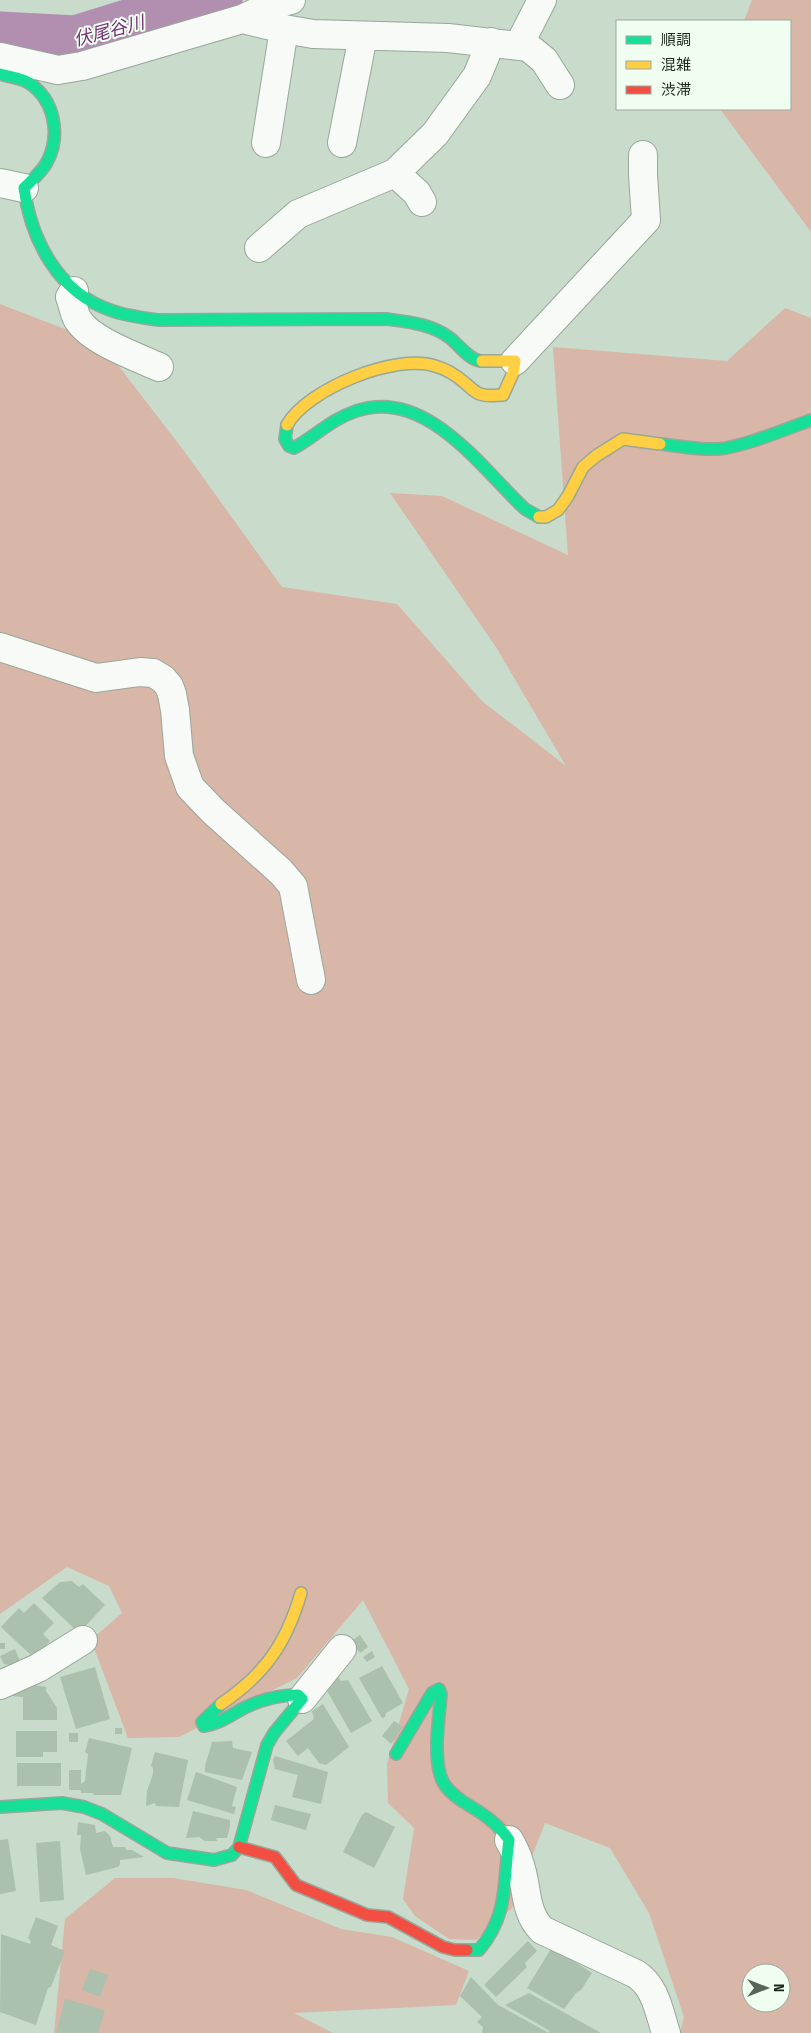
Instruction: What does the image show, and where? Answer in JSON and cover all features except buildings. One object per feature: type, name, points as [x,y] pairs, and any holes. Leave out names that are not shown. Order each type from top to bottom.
[{"type":"street","points":[[519,46],[542,0]]},
{"type":"street","points":[[280,9],[313,34],[448,38],[528,47],[536,53],[560,85]]},
{"type":"street","points":[[0,57],[58,70],[82,66],[280,9]]},
{"type":"street","points":[[266,143],[280,9]]},
{"type":"street","points":[[342,143],[364,36]]},
{"type":"street","points":[[259,248],[298,214],[395,173],[435,134],[477,76],[491,42]]},
{"type":"street","points":[[0,74],[29,82],[40,92],[48,104],[53,119],[54,137],[47,162],[12,185],[28,216],[36,240],[62,280],[74,291],[94,303],[111,311],[169,320],[386,319],[419,324],[439,330],[477,361],[515,361]]},
{"type":"street","points":[[643,155],[646,220],[515,361],[513,373],[503,394],[486,396],[479,394],[467,384],[434,365],[414,361],[388,365],[332,387],[304,405],[290,419],[284,434],[284,440],[288,446],[294,448],[330,424],[363,409],[389,406],[406,409],[418,413],[455,440],[501,487],[526,509],[538,517],[546,517],[554,514],[570,493],[584,466],[623,439],[703,449],[720,449],[811,420]]},
{"type":"street","points":[[395,173],[418,193],[422,202]]},
{"type":"street","points":[[74,291],[70,298],[78,320],[92,333],[123,352],[159,367]]},
{"type":"street","points":[[0,648],[96,678],[140,672],[153,673],[163,679],[169,686],[172,694],[179,756],[190,787],[213,811],[281,872],[293,886],[310,980]]},
{"type":"street","points":[[302,1593],[285,1637],[274,1658],[239,1691],[205,1717],[202,1724],[204,1726],[213,1725],[265,1698],[283,1694],[298,1695],[302,1699]]},
{"type":"street","points":[[0,1685],[38,1668],[83,1640]]},
{"type":"street","points":[[0,1807],[62,1803],[84,1807],[102,1814],[167,1853],[214,1860],[232,1855],[239,1847],[267,1745],[274,1733],[342,1648]]},
{"type":"street","points":[[396,1754],[432,1693],[439,1689],[441,1694],[438,1762],[440,1776],[443,1783],[458,1798],[494,1821],[509,1840],[520,1863],[528,1908],[533,1922],[542,1930],[645,1980],[652,1989],[666,2033]]},
{"type":"street","points":[[239,1847],[275,1858],[296,1885],[366,1915],[388,1917],[443,1947],[471,1951],[480,1950],[495,1931],[500,1919],[504,1903],[506,1857],[509,1840]]},
{"type":"shaded area","points":[[752,0],[811,0],[811,232],[721,110],[791,110],[791,20],[744,20]]},
{"type":"shaded area","points":[[0,304],[101,343],[184,451],[282,587],[397,604],[482,701],[566,766],[496,647],[390,493],[442,496],[568,555],[553,347],[727,361],[785,308],[811,318],[811,2033],[680,2033],[684,2017],[649,1913],[610,1848],[545,1823],[512,1908],[476,1940],[449,1939],[415,1916],[403,1899],[414,1828],[388,1803],[387,1764],[409,1689],[363,1600],[297,1678],[179,1737],[128,1738],[91,1640],[122,1613],[109,1586],[67,1567],[0,1614]]},
{"type":"shaded area","points":[[115,1878],[173,1878],[246,1890],[341,1929],[392,1937],[469,1971],[456,2005],[294,2013],[333,2033],[54,2033],[65,1919]]},
{"type":"waterway","name":"伏尾谷川","points":[[0,39],[76,43],[215,0]]},
{"type":"traffic: fast","points":[[0,74],[29,83],[38,90],[50,109],[53,119],[54,141],[45,166],[24,188],[28,207],[33,226],[50,262],[76,291],[92,302],[122,314],[159,320],[386,319],[403,321],[420,324],[443,333],[473,359],[482,361]]},
{"type":"traffic: fast","points":[[287,425],[285,439],[289,446],[294,448],[331,423],[356,411],[382,407],[406,410],[429,421],[450,436],[471,454],[525,509],[539,517]]},
{"type":"traffic: fast","points":[[660,444],[704,449],[728,448],[811,420]]},
{"type":"traffic: fast","points":[[396,1754],[432,1693],[439,1689],[441,1694],[437,1751],[443,1782],[454,1795],[494,1823],[509,1840],[503,1898],[496,1924],[479,1950],[467,1950]]},
{"type":"traffic: fast","points":[[0,1807],[62,1803],[84,1807],[102,1814],[167,1853],[214,1860],[232,1855],[239,1847],[267,1745],[274,1733],[302,1699],[298,1695],[270,1698],[251,1705],[220,1721],[204,1726],[202,1722],[221,1704]]},
{"type":"traffic: slow","points":[[287,425],[313,399],[332,387],[376,369],[398,365],[418,363],[435,366],[455,375],[478,393],[503,395],[513,373],[515,361],[482,361]]},
{"type":"traffic: slow","points":[[539,517],[546,517],[558,510],[568,496],[583,467],[596,456],[623,439],[660,444]]},
{"type":"traffic: slow","points":[[221,1704],[250,1681],[272,1656],[288,1628],[301,1593]]},
{"type":"traffic: jam","points":[[239,1847],[275,1857],[296,1885],[367,1915],[388,1917],[443,1947],[467,1950]]}]
